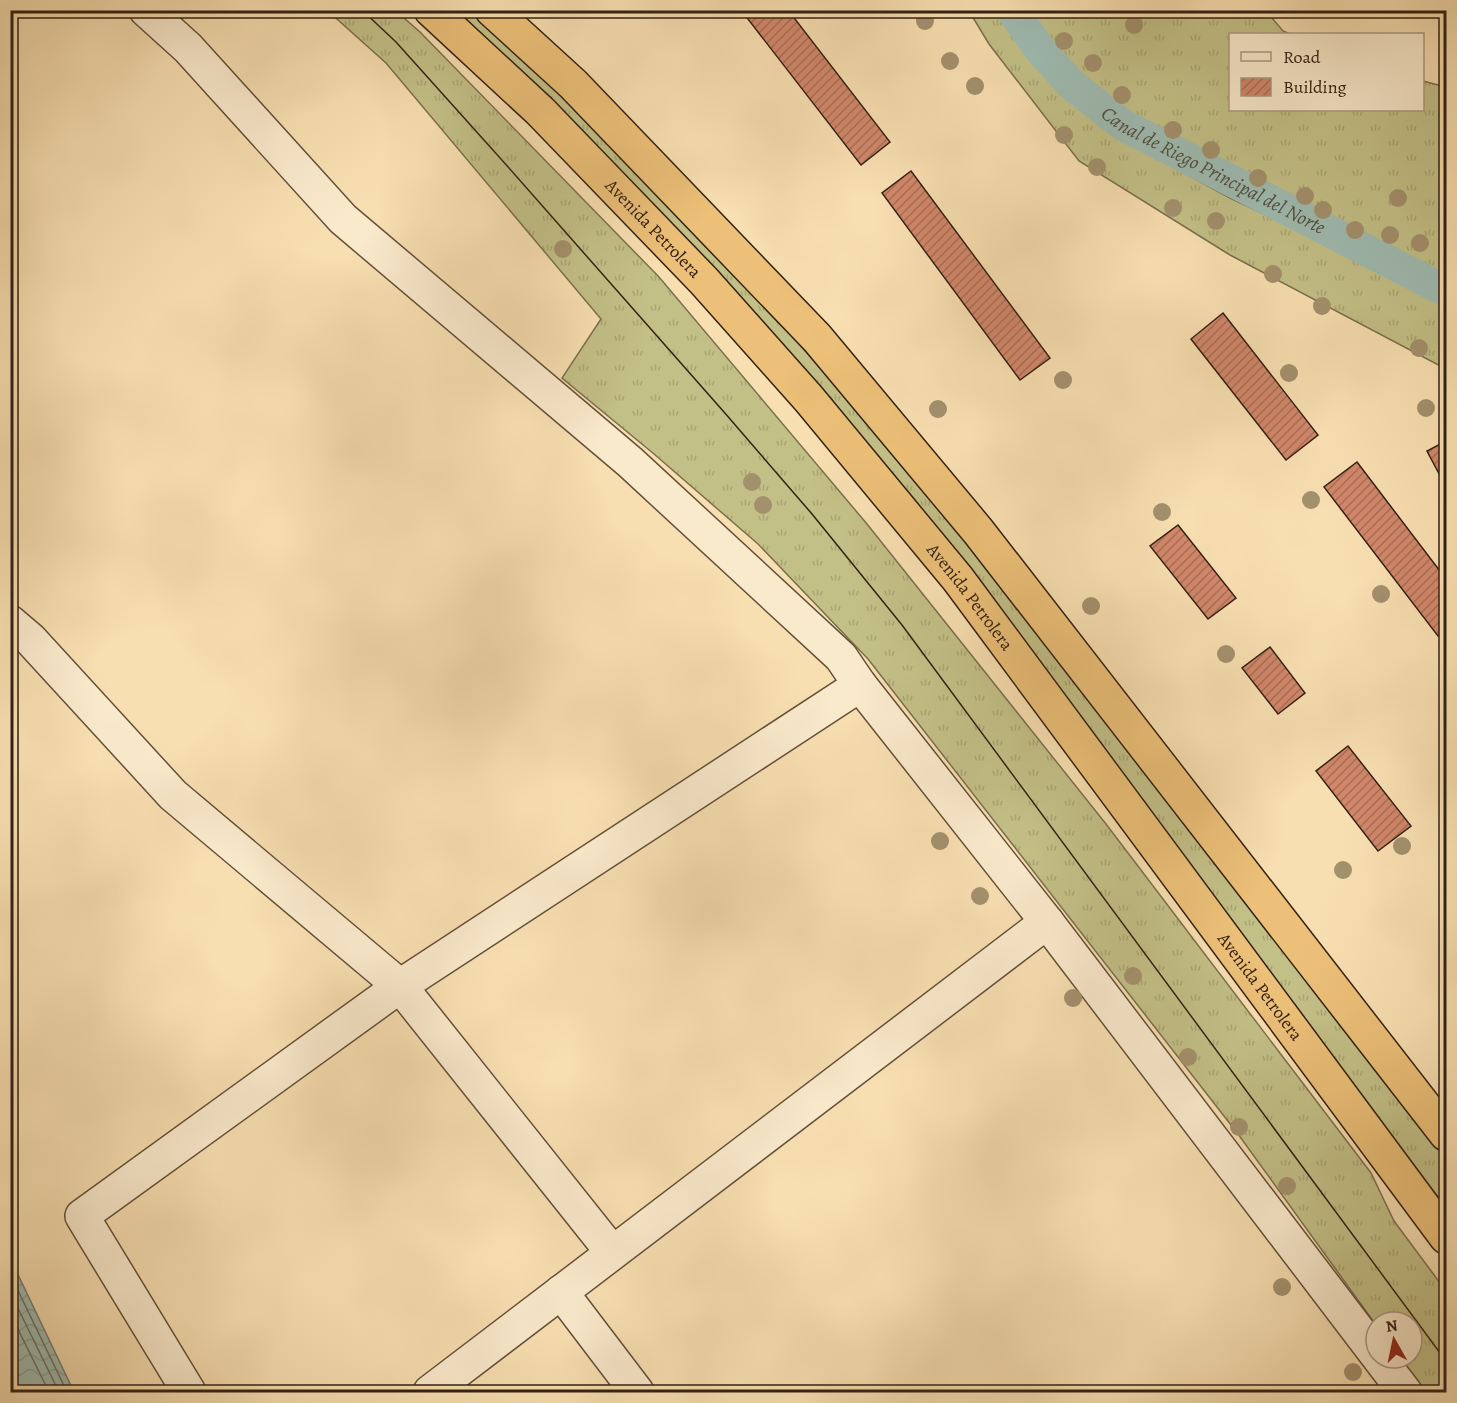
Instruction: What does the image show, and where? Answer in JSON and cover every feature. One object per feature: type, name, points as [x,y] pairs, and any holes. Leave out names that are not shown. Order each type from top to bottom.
[{"type":"highway","name":"Avenida Petrolera","points":[[431,10],[540,111],[704,281],[809,399],[958,579],[1446,1237]]},
{"type":"highway","points":[[492,10],[573,84],[817,338],[978,531],[1446,1134]]},
{"type":"street","points":[[146,10],[188,48],[343,219],[630,462],[840,657],[1047,922],[1364,1338]]},
{"type":"street","points":[[10,622],[30,639],[173,795],[400,986],[612,1252]]},
{"type":"street","points":[[189,1392],[82,1216],[400,986],[860,685]]},
{"type":"street","points":[[430,1392],[1047,922]]},
{"type":"street","points":[[561,1292],[637,1392]]},
{"type":"street","points":[[1389,1370],[1406,1392]]},
{"type":"green space","points":[[328,11],[396,11],[420,32],[659,277],[867,524],[1106,824],[1371,1173],[1394,1221],[1446,1291],[1446,1392],[1425,1392],[1409,1370],[1424,1370],[1424,1310],[1365,1310],[1238,1134],[868,659],[758,544],[562,378],[601,319],[386,63]]},
{"type":"green space","points":[[452,11],[472,11],[556,87],[715,249],[915,475],[1446,1157],[1446,1208],[915,500],[819,386]]},
{"type":"green space","points":[[969,11],[1002,11],[1031,52],[1079,106],[1142,150],[1230,198],[1446,301],[1446,369],[1230,255],[1079,161],[989,44]]},
{"type":"green space","points":[[1028,11],[1266,11],[1283,31],[1288,33],[1229,33],[1229,111],[1424,111],[1424,81],[1446,87],[1446,280],[1132,118],[1074,74]]},
{"type":"water","points":[[11,1260],[74,1392],[11,1392]]},
{"type":"building","points":[[741,10],[788,10],[890,142],[861,165]]},
{"type":"building","points":[[911,171],[1050,358],[1020,380],[882,193]]},
{"type":"building","points":[[1223,313],[1318,435],[1286,460],[1191,339]]},
{"type":"building","points":[[1446,441],[1446,487],[1427,451]]},
{"type":"building","points":[[1357,462],[1446,579],[1446,630],[1438,636],[1324,487]]},
{"type":"building","points":[[1178,525],[1236,598],[1208,619],[1150,546]]},
{"type":"building","points":[[1270,647],[1305,693],[1278,714],[1242,668]]},
{"type":"building","points":[[1348,746],[1411,826],[1378,851],[1316,771]]},
{"type":"waterway","name":"Canal de Riego Principal del Norte","points":[[1012,10],[1042,52],[1072,85],[1123,125],[1446,291]]},
{"type":"tram line","points":[[362,10],[396,42],[724,412],[812,514],[902,625],[1446,1361]]}]
